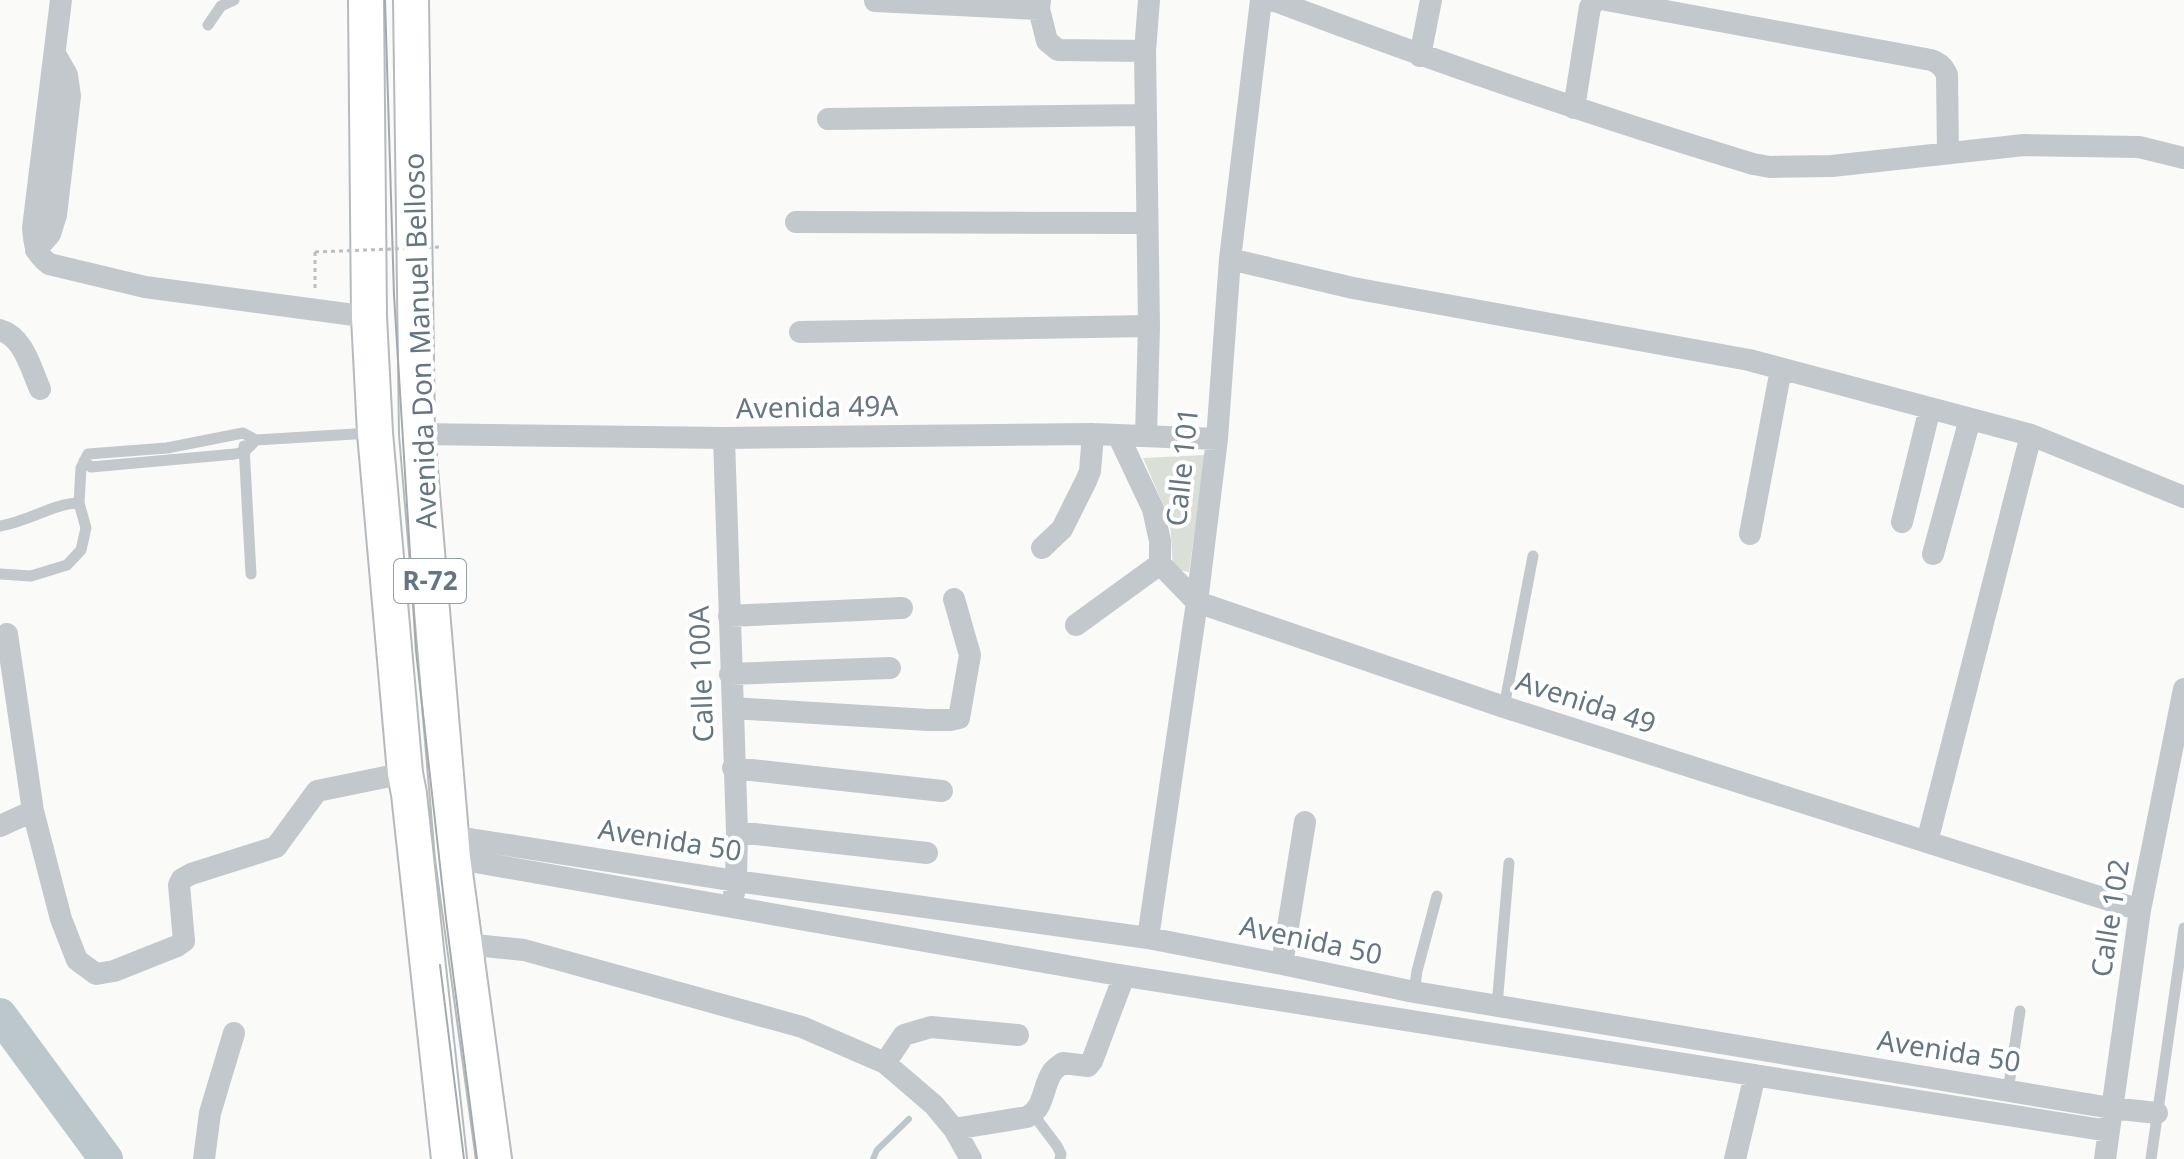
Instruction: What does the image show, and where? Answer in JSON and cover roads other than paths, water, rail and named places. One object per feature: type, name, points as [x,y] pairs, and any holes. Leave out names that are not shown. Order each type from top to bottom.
[{"type":"main road","name":"Avenida Don Manuel Belloso","points":[[366,0],[369,317],[375,433],[405,773],[449,1159]]},
{"type":"main road","name":"Avenida Don Manuel Belloso","points":[[411,0],[417,434],[452,847],[494,1159]]},
{"type":"street","points":[[61,0],[33,228],[39,256],[49,264],[145,287],[369,317]]},
{"type":"street","points":[[1146,436],[1149,326],[1144,115],[1149,0]]},
{"type":"street","name":"Calle 101","points":[[1148,938],[1197,602],[1217,439],[1230,259],[1261,0]]},
{"type":"street","points":[[1273,0],[1420,56],[1574,108],[1724,156],[1770,167],[1832,166],[2024,145],[2139,147],[2184,158]]},
{"type":"street","points":[[1420,56],[1431,0]]},
{"type":"street","points":[[1574,108],[1590,7],[1596,0]]},
{"type":"street","points":[[1606,0],[1938,63],[1947,75],[1948,153]]},
{"type":"street","points":[[875,1],[1040,4],[1047,41],[1058,50],[1145,51]]},
{"type":"street","points":[[828,119],[1144,115]]},
{"type":"street","points":[[796,222],[1147,223]]},
{"type":"street","points":[[1230,259],[1353,288],[1749,360],[2031,435],[2184,497]]},
{"type":"street","points":[[800,332],[1149,326]]},
{"type":"street","points":[[0,330],[18,341],[40,389]]},
{"type":"street","points":[[1750,534],[1781,369]]},
{"type":"street","points":[[1902,522],[1930,408]]},
{"type":"street","points":[[1933,554],[1970,419]]},
{"type":"street","name":"Avenida 49A","points":[[417,434],[724,438],[1093,434],[1217,439]]},
{"type":"street","points":[[1042,548],[1062,529],[1086,481],[1090,471],[1093,434]]},
{"type":"street","points":[[1076,625],[1160,564],[1160,541],[1153,509],[1118,435]]},
{"type":"street","points":[[1927,842],[2031,435]]},
{"type":"street","name":"Calle 100A","points":[[724,438],[737,832],[736,881],[731,907]]},
{"type":"street","name":"Avenida 49","points":[[1160,564],[1197,602],[1504,707],[2140,910]]},
{"type":"street","points":[[733,708],[928,720],[959,718],[970,655],[954,599]]},
{"type":"street","points":[[729,616],[902,608]]},
{"type":"street","points":[[7,634],[33,811],[61,919],[77,960],[96,974],[114,971],[184,941],[179,885],[182,879],[276,847],[317,791],[405,773]]},
{"type":"street","points":[[730,674],[890,668]]},
{"type":"street","name":"Calle 102","points":[[2105,1159],[2140,910],[2184,689]]},
{"type":"street","points":[[733,768],[942,791]]},
{"type":"street","points":[[0,826],[33,811]]},
{"type":"street","points":[[1282,964],[1305,822]]},
{"type":"street","points":[[737,832],[927,853]]},
{"type":"street","name":"Avenida 50","points":[[452,847],[736,881],[1148,938],[1414,992],[2111,1108],[2157,1113]]},
{"type":"street","name":"Avenida 50","points":[[452,847],[731,907],[1124,976],[2109,1131]]},
{"type":"street","points":[[465,944],[524,950],[802,1027],[885,1063],[934,1105],[954,1129],[971,1159]]},
{"type":"street","points":[[954,1129],[1027,1117],[1039,1106],[1051,1073],[1058,1066],[1063,1063],[1088,1066],[1124,976]]},
{"type":"street","points":[[885,1063],[904,1035],[931,1027],[1018,1035]]},
{"type":"street","points":[[204,1159],[210,1113],[234,1033]]},
{"type":"street","points":[[1735,1159],[1755,1075]]},
{"type":"lane","points":[[208,25],[221,6],[234,0]]},
{"type":"lane","points":[[0,574],[31,576],[67,565],[81,550],[86,528],[79,503],[84,461],[91,467],[168,454],[243,433],[256,440],[375,433]]},
{"type":"lane","points":[[243,433],[251,574]]},
{"type":"lane","points":[[168,454],[244,452],[256,440]]},
{"type":"lane","points":[[0,526],[18,523],[66,503],[79,503]]},
{"type":"lane","points":[[1504,707],[1533,556]]},
{"type":"lane","points":[[1497,1006],[1509,863]]},
{"type":"lane","points":[[1414,992],[1437,896]]},
{"type":"lane","points":[[2151,1159],[2184,928]]},
{"type":"lane","points":[[2008,1091],[2020,1011]]},
{"type":"lane","points":[[1033,1114],[1057,1146],[1060,1159]]},
{"type":"waterway","points":[[0,1015],[106,1159]]},
{"type":"waterway","points":[[873,1159],[877,1150],[909,1119]]},
{"type":"tram line","points":[[385,0],[394,295],[416,651],[477,1159]]},
{"type":"tram line","points":[[440,965],[464,1159]]}]
